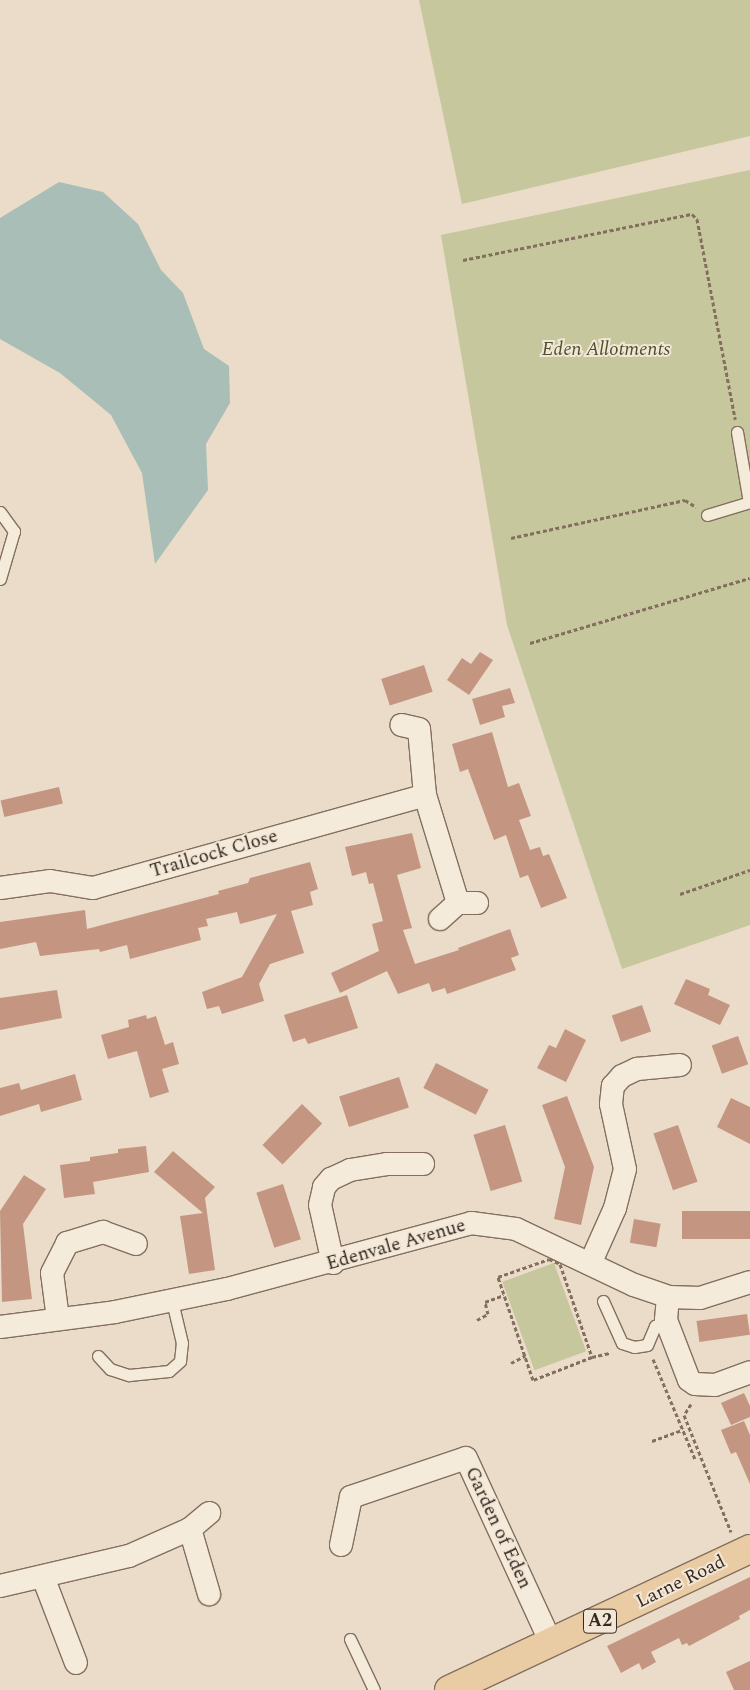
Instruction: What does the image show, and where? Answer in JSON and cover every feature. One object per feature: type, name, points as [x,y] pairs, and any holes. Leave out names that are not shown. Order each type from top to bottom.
[{"type":"main road","name":"Larne Road","points":[[449,1690],[551,1643],[742,1544]]},
{"type":"street","points":[[419,727],[425,795],[468,903],[440,919]]},
{"type":"street","name":"Trailcock Close","points":[[0,888],[50,881],[93,888],[425,795]]},
{"type":"street","points":[[590,1264],[615,1208],[625,1169],[611,1104],[613,1086],[622,1076],[637,1069],[680,1065]]},
{"type":"street","points":[[333,1263],[320,1205],[324,1187],[331,1179],[350,1170],[387,1164],[424,1164]]},
{"type":"street","name":"Edenvale Avenue","points":[[0,1327],[172,1301],[333,1263],[457,1226],[483,1223],[516,1229],[590,1264],[668,1297],[700,1298],[750,1282]]},
{"type":"street","points":[[58,1319],[52,1273],[67,1242],[103,1232],[136,1244]]},
{"type":"street","points":[[668,1297],[666,1320],[685,1373],[695,1384],[715,1385],[750,1372]]},
{"type":"street","name":"Garden of Eden","points":[[341,1545],[351,1498],[466,1458],[551,1643]]},
{"type":"street","points":[[0,1586],[129,1556],[190,1529],[208,1513]]},
{"type":"street","points":[[190,1529],[209,1594]]},
{"type":"street","points":[[43,1577],[76,1663]]},
{"type":"lane","points":[[707,515],[750,502],[737,432]]},
{"type":"lane","points":[[0,512],[14,531],[0,579]]},
{"type":"lane","points":[[98,1356],[110,1370],[129,1375],[169,1371],[180,1361],[182,1344],[172,1301]]},
{"type":"lane","points":[[603,1301],[622,1342],[634,1347],[647,1345],[655,1326],[666,1320]]},
{"type":"lane","points":[[350,1639],[374,1690]]},
{"type":"path","points":[[463,260],[692,214],[697,219],[737,432]]},
{"type":"path","points":[[511,538],[685,500],[707,515]]},
{"type":"path","points":[[530,643],[750,578]]},
{"type":"path","points":[[680,894],[750,870]]},
{"type":"path","points":[[549,1259],[560,1264],[592,1357],[533,1380],[504,1295],[498,1277],[549,1259]]},
{"type":"path","points":[[477,1320],[488,1314],[485,1302],[504,1295]]},
{"type":"path","points":[[647,1345],[696,1459]]},
{"type":"path","points":[[511,1363],[525,1356]]},
{"type":"path","points":[[695,1384],[692,1401],[684,1415],[742,1544]]},
{"type":"path","points":[[652,1441],[683,1430]]},
{"type":"green space","points":[[419,0],[750,0],[750,136],[462,204]]},
{"type":"green space","name":"Eden Allotments","points":[[750,170],[750,925],[622,969],[507,625],[441,235]]},
{"type":"green space","points":[[554,1263],[586,1351],[534,1370],[502,1282]]},
{"type":"water","points":[[59,182],[103,192],[138,224],[161,270],[183,293],[204,349],[229,366],[230,403],[206,444],[208,490],[155,564],[142,473],[111,415],[60,373],[0,339],[0,218]]},
{"type":"building","points":[[480,652],[493,660],[469,695],[447,680],[462,658],[471,664]]},
{"type":"building","points":[[424,665],[433,692],[390,706],[381,679]]},
{"type":"building","points":[[510,688],[515,703],[502,706],[505,717],[480,725],[472,699]]},
{"type":"building","points":[[492,732],[508,787],[519,783],[531,816],[519,820],[530,850],[540,847],[543,856],[549,854],[567,898],[541,908],[528,875],[520,878],[506,835],[494,840],[468,769],[460,772],[452,744]]},
{"type":"building","points":[[59,787],[63,804],[4,817],[1,800]]},
{"type":"building","points":[[412,833],[421,868],[397,875],[412,928],[403,930],[415,964],[459,950],[458,948],[510,929],[519,955],[511,958],[516,970],[447,994],[445,988],[432,992],[429,983],[398,994],[387,971],[340,993],[331,973],[379,951],[372,924],[383,921],[373,883],[369,884],[366,872],[352,876],[345,847]]},
{"type":"building","points":[[310,862],[318,889],[310,892],[313,905],[291,911],[304,953],[270,964],[259,984],[264,1001],[222,1014],[219,1006],[207,1009],[202,992],[242,977],[277,914],[240,924],[237,912],[206,919],[208,926],[198,928],[201,940],[130,959],[127,945],[100,952],[99,949],[40,956],[36,942],[0,949],[0,922],[85,910],[87,929],[219,894],[218,891],[248,883],[250,878]]},
{"type":"building","points":[[686,979],[710,989],[708,995],[730,1005],[720,1025],[674,1004]]},
{"type":"building","points":[[57,990],[62,1018],[0,1030],[0,998]]},
{"type":"building","points":[[347,995],[358,1028],[308,1044],[305,1038],[293,1042],[284,1015]]},
{"type":"building","points":[[642,1005],[651,1031],[621,1042],[612,1015]]},
{"type":"building","points":[[146,1015],[147,1019],[156,1016],[165,1045],[173,1042],[179,1064],[162,1069],[169,1092],[150,1098],[137,1051],[108,1059],[101,1035],[129,1027],[128,1020]]},
{"type":"building","points":[[565,1029],[586,1040],[566,1082],[537,1068],[549,1045],[556,1048]]},
{"type":"building","points":[[738,1036],[748,1064],[722,1074],[712,1046]]},
{"type":"building","points":[[436,1063],[489,1090],[476,1115],[423,1088]]},
{"type":"building","points":[[75,1074],[82,1100],[41,1112],[39,1104],[0,1116],[0,1088],[19,1083],[21,1090]]},
{"type":"building","points":[[399,1077],[409,1107],[349,1127],[339,1096]]},
{"type":"building","points":[[567,1096],[594,1167],[581,1225],[554,1219],[565,1167],[542,1105]]},
{"type":"building","points":[[731,1098],[750,1107],[750,1144],[717,1127]]},
{"type":"building","points":[[302,1104],[322,1123],[283,1164],[262,1145]]},
{"type":"building","points":[[505,1125],[522,1181],[491,1191],[473,1135]]},
{"type":"building","points":[[678,1125],[698,1182],[673,1190],[653,1133]]},
{"type":"building","points":[[146,1146],[149,1172],[93,1182],[95,1194],[64,1198],[60,1165],[90,1161],[90,1157],[118,1153],[118,1149]]},
{"type":"building","points":[[173,1151],[215,1187],[205,1198],[215,1270],[189,1274],[180,1216],[203,1213],[154,1172]]},
{"type":"building","points":[[24,1175],[46,1189],[23,1224],[32,1299],[2,1302],[0,1211]]},
{"type":"building","points":[[283,1184],[301,1239],[274,1248],[256,1193]]},
{"type":"building","points":[[682,1211],[750,1211],[750,1239],[682,1239]]},
{"type":"building","points":[[634,1219],[661,1224],[656,1247],[630,1243]]},
{"type":"building","points":[[747,1314],[750,1335],[699,1342],[696,1321]]},
{"type":"building","points":[[744,1393],[750,1406],[750,1417],[731,1425],[721,1403]]},
{"type":"building","points":[[744,1421],[750,1435],[750,1484],[736,1452],[731,1454],[721,1430]]},
{"type":"building","points":[[750,1577],[750,1610],[739,1616],[740,1619],[689,1646],[687,1643],[682,1645],[679,1638],[651,1652],[656,1662],[642,1670],[639,1663],[621,1673],[607,1646]]},
{"type":"building","points":[[750,1661],[750,1690],[734,1690],[726,1672]]}]
